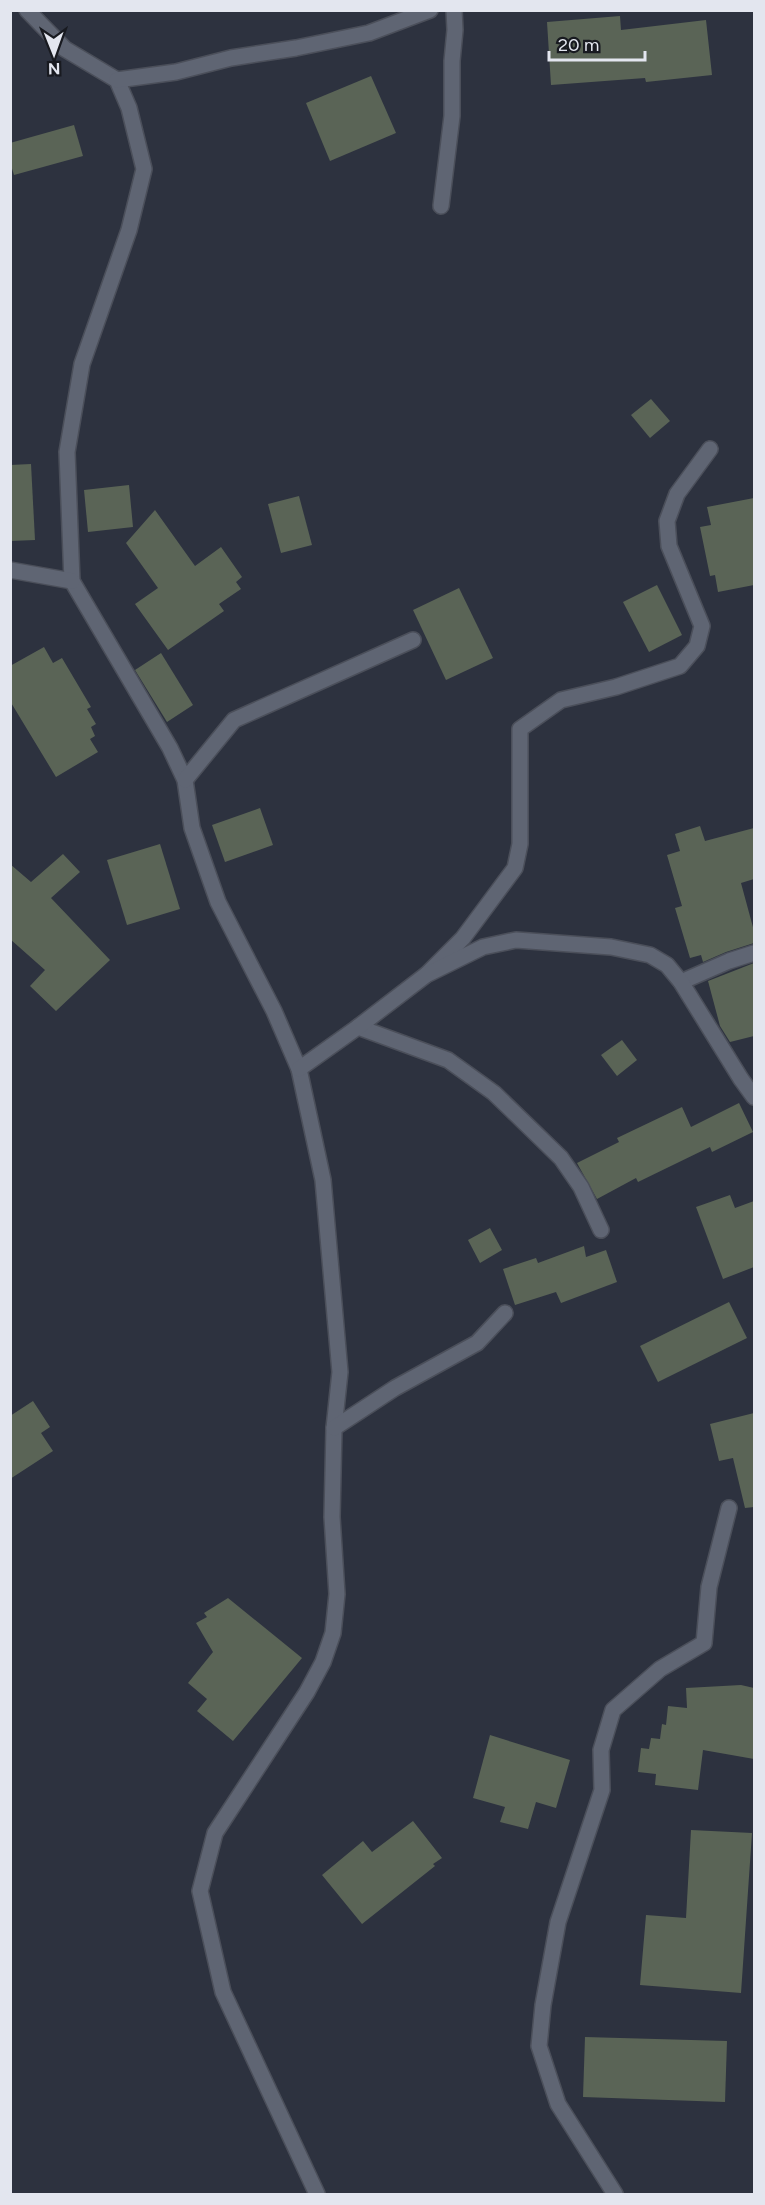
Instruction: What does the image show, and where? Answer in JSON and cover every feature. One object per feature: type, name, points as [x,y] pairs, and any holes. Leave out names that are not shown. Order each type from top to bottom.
[{"type":"street","points":[[27,10],[65,49],[117,80],[129,108],[144,169],[129,230],[82,364],[67,452],[72,581],[170,748],[185,780],[192,828],[218,902],[274,1011],[299,1069],[323,1180],[340,1372],[334,1428],[332,1517],[338,1594],[333,1633],[323,1662],[307,1692],[215,1833],[200,1891],[223,1992],[317,2194]]},
{"type":"street","points":[[441,206],[452,116],[454,10]]},
{"type":"street","points":[[117,80],[176,72],[231,58],[369,33],[424,12]]},
{"type":"street","points":[[299,1069],[358,1028],[426,975],[463,938],[515,868],[520,843],[520,729],[561,700],[616,687],[680,666],[697,646],[702,626],[669,546],[666,521],[677,494],[710,449]]},
{"type":"street","points":[[10,570],[72,581]]},
{"type":"street","points":[[185,780],[234,720],[413,640]]},
{"type":"street","points":[[426,975],[483,947],[516,940],[611,947],[650,955],[667,965],[681,982],[754,1097]]},
{"type":"street","points":[[681,982],[754,953]]},
{"type":"street","points":[[358,1028],[448,1060],[494,1093],[561,1158],[581,1187],[601,1230]]},
{"type":"street","points":[[334,1428],[395,1388],[477,1343],[505,1314]]},
{"type":"street","points":[[615,2194],[558,2104],[538,2046],[543,2005],[558,1922],[602,1791],[601,1750],[613,1710],[660,1669],[704,1643],[710,1587],[729,1508]]},
{"type":"building","points":[[620,16],[621,30],[706,20],[712,75],[646,82],[645,78],[551,85],[547,22]]},
{"type":"building","points":[[371,76],[396,133],[330,161],[306,103]]},
{"type":"building","points":[[74,125],[83,156],[14,175],[10,162],[10,143]]},
{"type":"building","points":[[651,399],[670,421],[650,438],[631,415]]},
{"type":"building","points":[[31,464],[35,540],[10,541],[10,465]]},
{"type":"building","points":[[129,485],[133,527],[88,532],[84,490]]},
{"type":"building","points":[[299,496],[312,545],[281,553],[268,504]]},
{"type":"building","points":[[754,498],[754,585],[718,592],[715,575],[710,576],[700,527],[711,525],[707,507]]},
{"type":"building","points":[[155,510],[195,566],[221,547],[242,577],[236,582],[241,589],[219,604],[224,611],[168,650],[135,604],[158,588],[126,543]]},
{"type":"building","points":[[657,585],[682,635],[649,652],[623,602]]},
{"type":"building","points":[[459,588],[493,658],[446,680],[413,610]]},
{"type":"building","points":[[44,647],[53,663],[62,658],[91,707],[87,709],[96,724],[91,727],[95,736],[90,739],[98,752],[56,777],[10,701],[10,666]]},
{"type":"building","points":[[161,653],[193,705],[167,722],[135,670]]},
{"type":"building","points":[[260,808],[273,845],[225,862],[212,825]]},
{"type":"building","points":[[700,826],[705,841],[754,828],[754,879],[741,883],[754,931],[754,943],[703,962],[701,955],[690,958],[675,908],[682,906],[667,855],[680,851],[675,834]]},
{"type":"building","points":[[160,844],[180,909],[127,925],[107,860]]},
{"type":"building","points":[[63,854],[80,872],[51,898],[110,960],[56,1011],[30,986],[45,970],[10,939],[10,864],[31,882]]},
{"type":"building","points":[[754,963],[754,1036],[730,1042],[720,1026],[708,981]]},
{"type":"building","points":[[622,1040],[637,1060],[617,1076],[601,1055]]},
{"type":"building","points":[[739,1103],[753,1132],[712,1152],[710,1147],[638,1182],[636,1178],[597,1199],[577,1163],[619,1142],[617,1138],[682,1107],[691,1127]]},
{"type":"building","points":[[730,1195],[735,1208],[754,1201],[754,1267],[723,1279],[696,1207]]},
{"type":"building","points":[[490,1228],[502,1250],[480,1263],[468,1240]]},
{"type":"building","points":[[584,1246],[586,1257],[606,1250],[617,1282],[561,1303],[556,1292],[515,1305],[503,1269],[536,1258],[538,1263]]},
{"type":"building","points":[[729,1302],[747,1338],[658,1382],[640,1346]]},
{"type":"building","points":[[33,1401],[50,1427],[41,1433],[53,1451],[10,1479],[10,1416]]},
{"type":"building","points":[[754,1413],[754,1507],[745,1508],[733,1458],[719,1461],[710,1424]]},
{"type":"building","points":[[228,1598],[302,1658],[233,1741],[197,1711],[207,1699],[188,1683],[213,1652],[196,1623],[207,1617],[204,1613]]},
{"type":"building","points":[[741,1685],[754,1688],[754,1759],[703,1750],[698,1790],[655,1785],[656,1774],[638,1772],[641,1748],[649,1749],[651,1738],[660,1739],[662,1724],[666,1725],[668,1706],[687,1708],[686,1688]]},
{"type":"building","points":[[490,1735],[570,1760],[556,1808],[536,1802],[528,1829],[500,1822],[505,1807],[473,1798]]},
{"type":"building","points":[[413,1821],[442,1858],[362,1924],[322,1875],[363,1841],[372,1852]]},
{"type":"building","points":[[691,1830],[752,1833],[741,1993],[640,1985],[646,1915],[686,1918]]},
{"type":"building","points":[[585,2037],[727,2041],[725,2102],[583,2097]]}]
